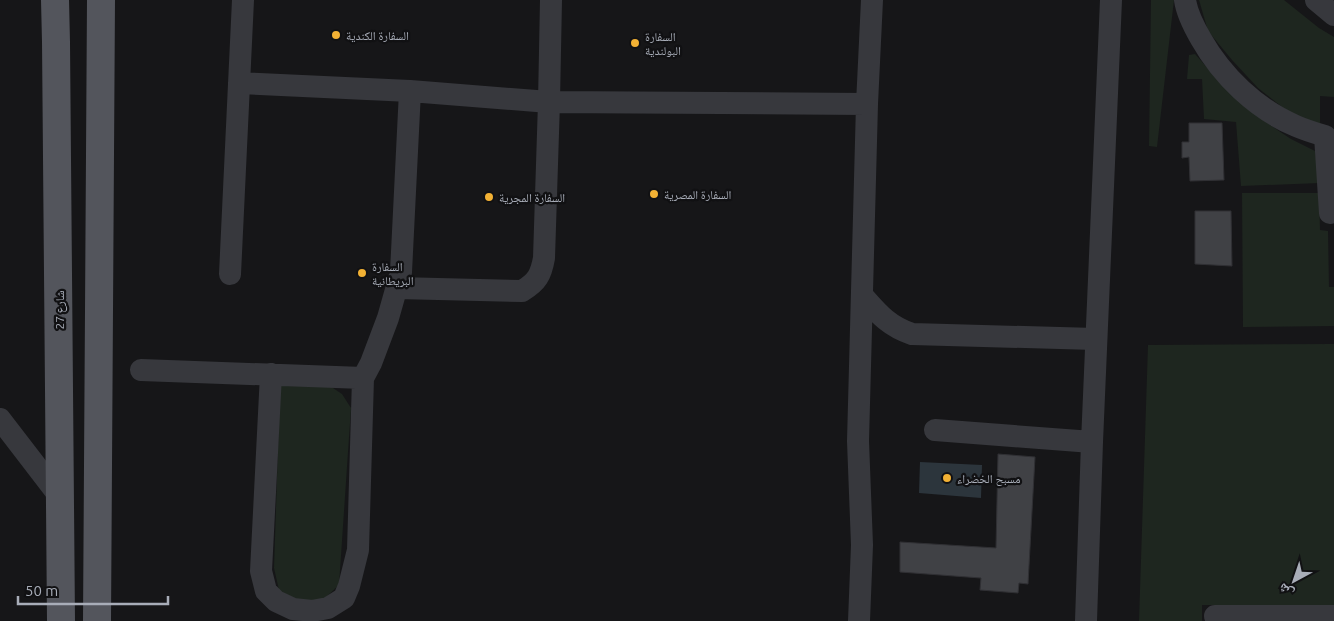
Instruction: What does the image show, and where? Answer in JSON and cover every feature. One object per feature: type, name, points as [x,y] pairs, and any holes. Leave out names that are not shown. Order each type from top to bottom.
[{"type":"main road","name":"شارع 27","points":[[55,0],[61,621]]},
{"type":"main road","points":[[97,621],[101,0]]},
{"type":"lane","points":[[230,274],[243,0]]},
{"type":"lane","points":[[397,288],[522,291],[531,285],[542,272],[552,0]]},
{"type":"lane","points":[[859,621],[862,545],[858,441],[867,104],[872,0]]},
{"type":"lane","points":[[1086,621],[1095,339],[1111,0]]},
{"type":"lane","points":[[1185,0],[1194,25],[1211,56],[1239,88],[1265,109],[1294,125],[1325,136],[1330,213]]},
{"type":"lane","points":[[1316,0],[1334,14]]},
{"type":"lane","points":[[239,83],[549,102],[867,104]]},
{"type":"lane","points":[[271,374],[261,570],[266,591],[276,601],[293,609],[312,611],[328,608],[344,598],[358,550],[363,378],[371,363],[388,318],[401,272],[410,92]]},
{"type":"lane","points":[[862,295],[886,320],[900,330],[912,334],[1095,339]]},
{"type":"lane","points":[[141,370],[363,378]]},
{"type":"lane","points":[[0,418],[60,497]]},
{"type":"lane","points":[[935,430],[1092,442]]},
{"type":"lane","points":[[1215,616],[1334,616]]},
{"type":"shaded area","points":[[1151,0],[1174,0],[1157,147],[1149,146]]},
{"type":"shaded area","points":[[1199,0],[1284,0],[1319,28],[1334,37],[1334,97],[1320,96],[1320,123],[1308,123],[1291,114],[1258,88],[1208,31]]},
{"type":"shaded area","points":[[1195,54],[1252,111],[1291,139],[1315,151],[1320,183],[1241,186],[1236,122],[1204,119],[1202,79],[1187,79],[1189,55]]},
{"type":"shaded area","points":[[1242,193],[1319,193],[1320,230],[1328,231],[1329,287],[1334,287],[1334,326],[1243,327]]},
{"type":"shaded area","points":[[1334,344],[1334,606],[1202,605],[1202,621],[1139,621],[1148,345]]},
{"type":"shaded area","points":[[288,381],[330,386],[342,394],[351,408],[339,585],[324,599],[301,603],[279,590],[274,568],[280,387]]},
{"type":"shaded area","points":[[920,462],[982,465],[981,498],[919,493]]},
{"type":"building","points":[[1189,123],[1222,123],[1224,180],[1190,181],[1189,157],[1182,158],[1182,142],[1189,142]]},
{"type":"building","points":[[1195,211],[1231,211],[1232,266],[1195,264]]},
{"type":"building","points":[[998,454],[1035,457],[1028,584],[1019,583],[1018,593],[980,590],[981,578],[900,572],[900,542],[996,548]]},
{"type":"place","name":"السفارة الكندية","points":[[336,35]]},
{"type":"place","name":"السفارة البولندية","points":[[635,43]]},
{"type":"place","name":"السفارة المصرية","points":[[654,194]]},
{"type":"place","name":"السفارة المجرية","points":[[489,197]]},
{"type":"place","name":"السفارة البريطانية","points":[[362,273]]},
{"type":"place","name":"مسبح الخضراء","points":[[947,478]]}]
